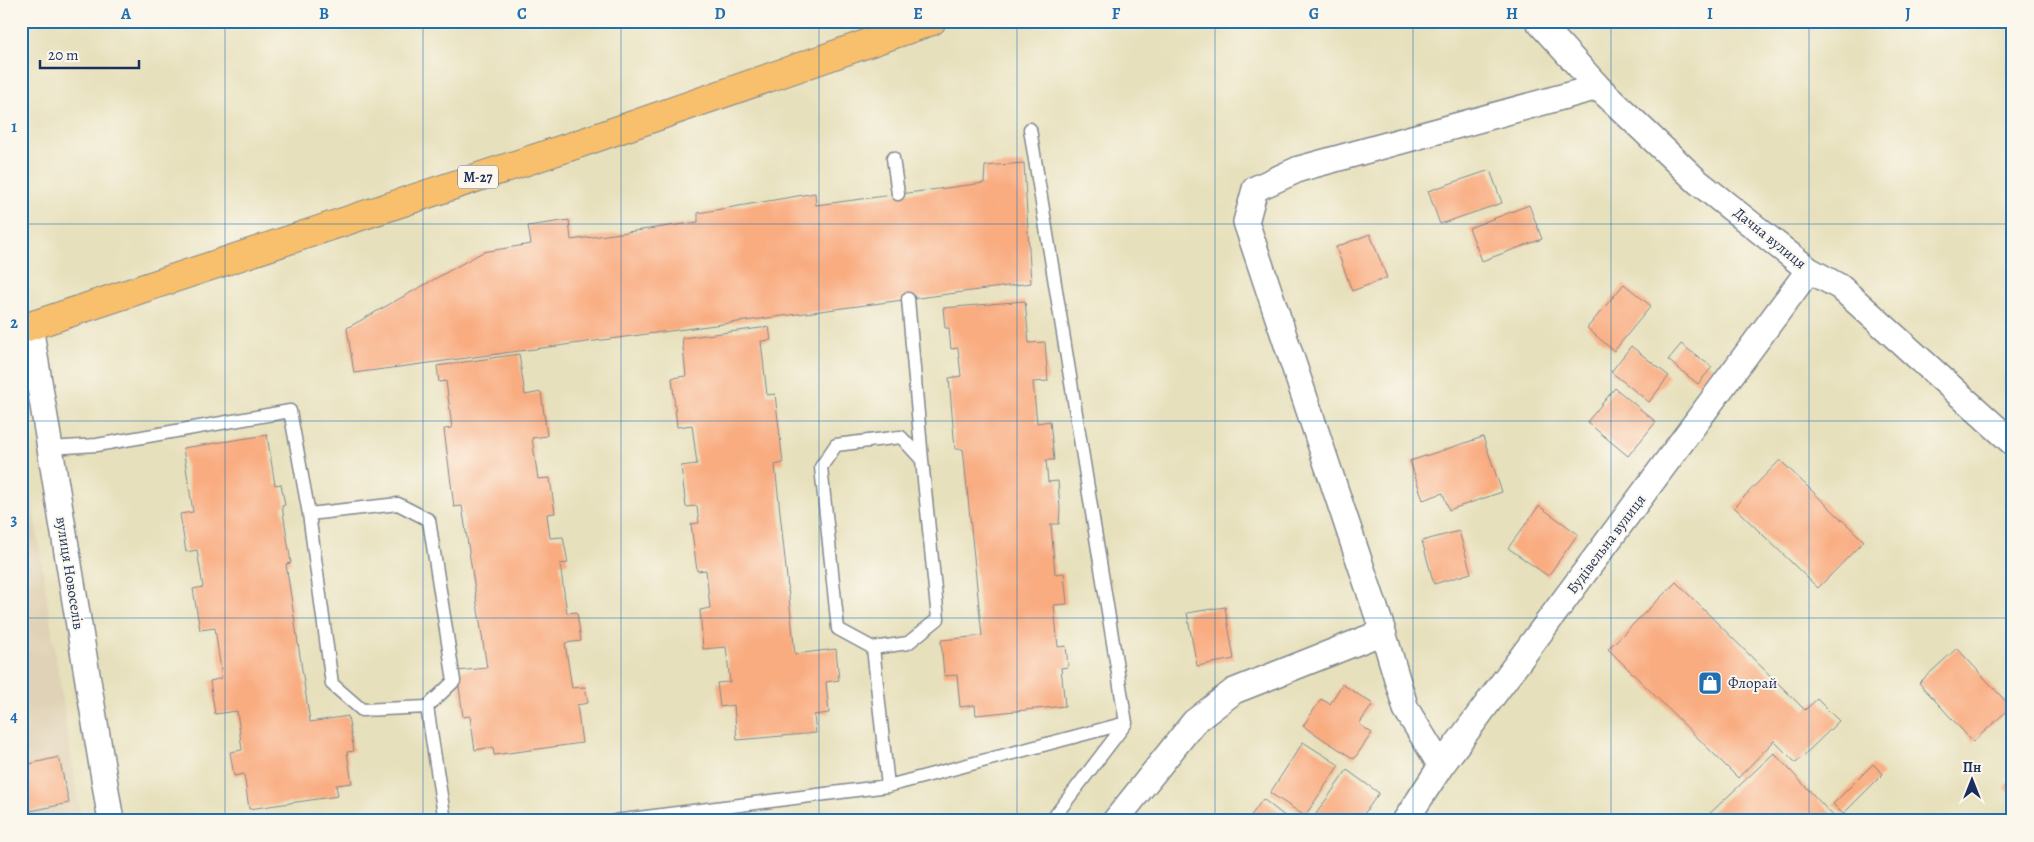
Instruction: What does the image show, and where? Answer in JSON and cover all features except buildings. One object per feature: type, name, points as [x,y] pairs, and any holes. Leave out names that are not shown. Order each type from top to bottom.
[{"type":"main road","name":"М-27","points":[[25,327],[578,144],[932,21]]},
{"type":"street","name":"Дачна вулиця","points":[[1538,21],[1598,87],[1698,182],[1809,270],[1840,287],[2013,442]]},
{"type":"street","points":[[1441,766],[1406,709],[1383,632],[1246,222],[1255,189],[1299,169],[1598,87]]},
{"type":"street","name":"Будівельна вулиця","points":[[1405,821],[1441,766],[1809,270]]},
{"type":"street","name":"вулиця Новоселів","points":[[25,327],[50,448],[111,821]]},
{"type":"street","points":[[1115,821],[1194,722],[1234,691],[1383,632]]},
{"type":"lane","points":[[1030,129],[1126,723],[1051,821]]},
{"type":"lane","points":[[893,158],[898,194]]},
{"type":"lane","points":[[908,299],[938,619],[908,643],[873,648],[838,629],[821,467],[836,445],[901,437],[922,460]]},
{"type":"lane","points":[[50,448],[97,445],[290,411],[308,514],[332,684],[362,710],[427,708],[454,681],[429,520],[398,504],[308,514]]},
{"type":"lane","points":[[873,648],[888,786]]},
{"type":"lane","points":[[427,708],[445,821]]},
{"type":"lane","points":[[615,821],[888,786],[1126,723]]},
{"type":"lane","points":[[722,807],[725,821]]},
{"type":"shaded area","points":[[21,428],[81,821],[21,821]]},
{"type":"place","name":"Флорай","points":[[1710,683]]}]
